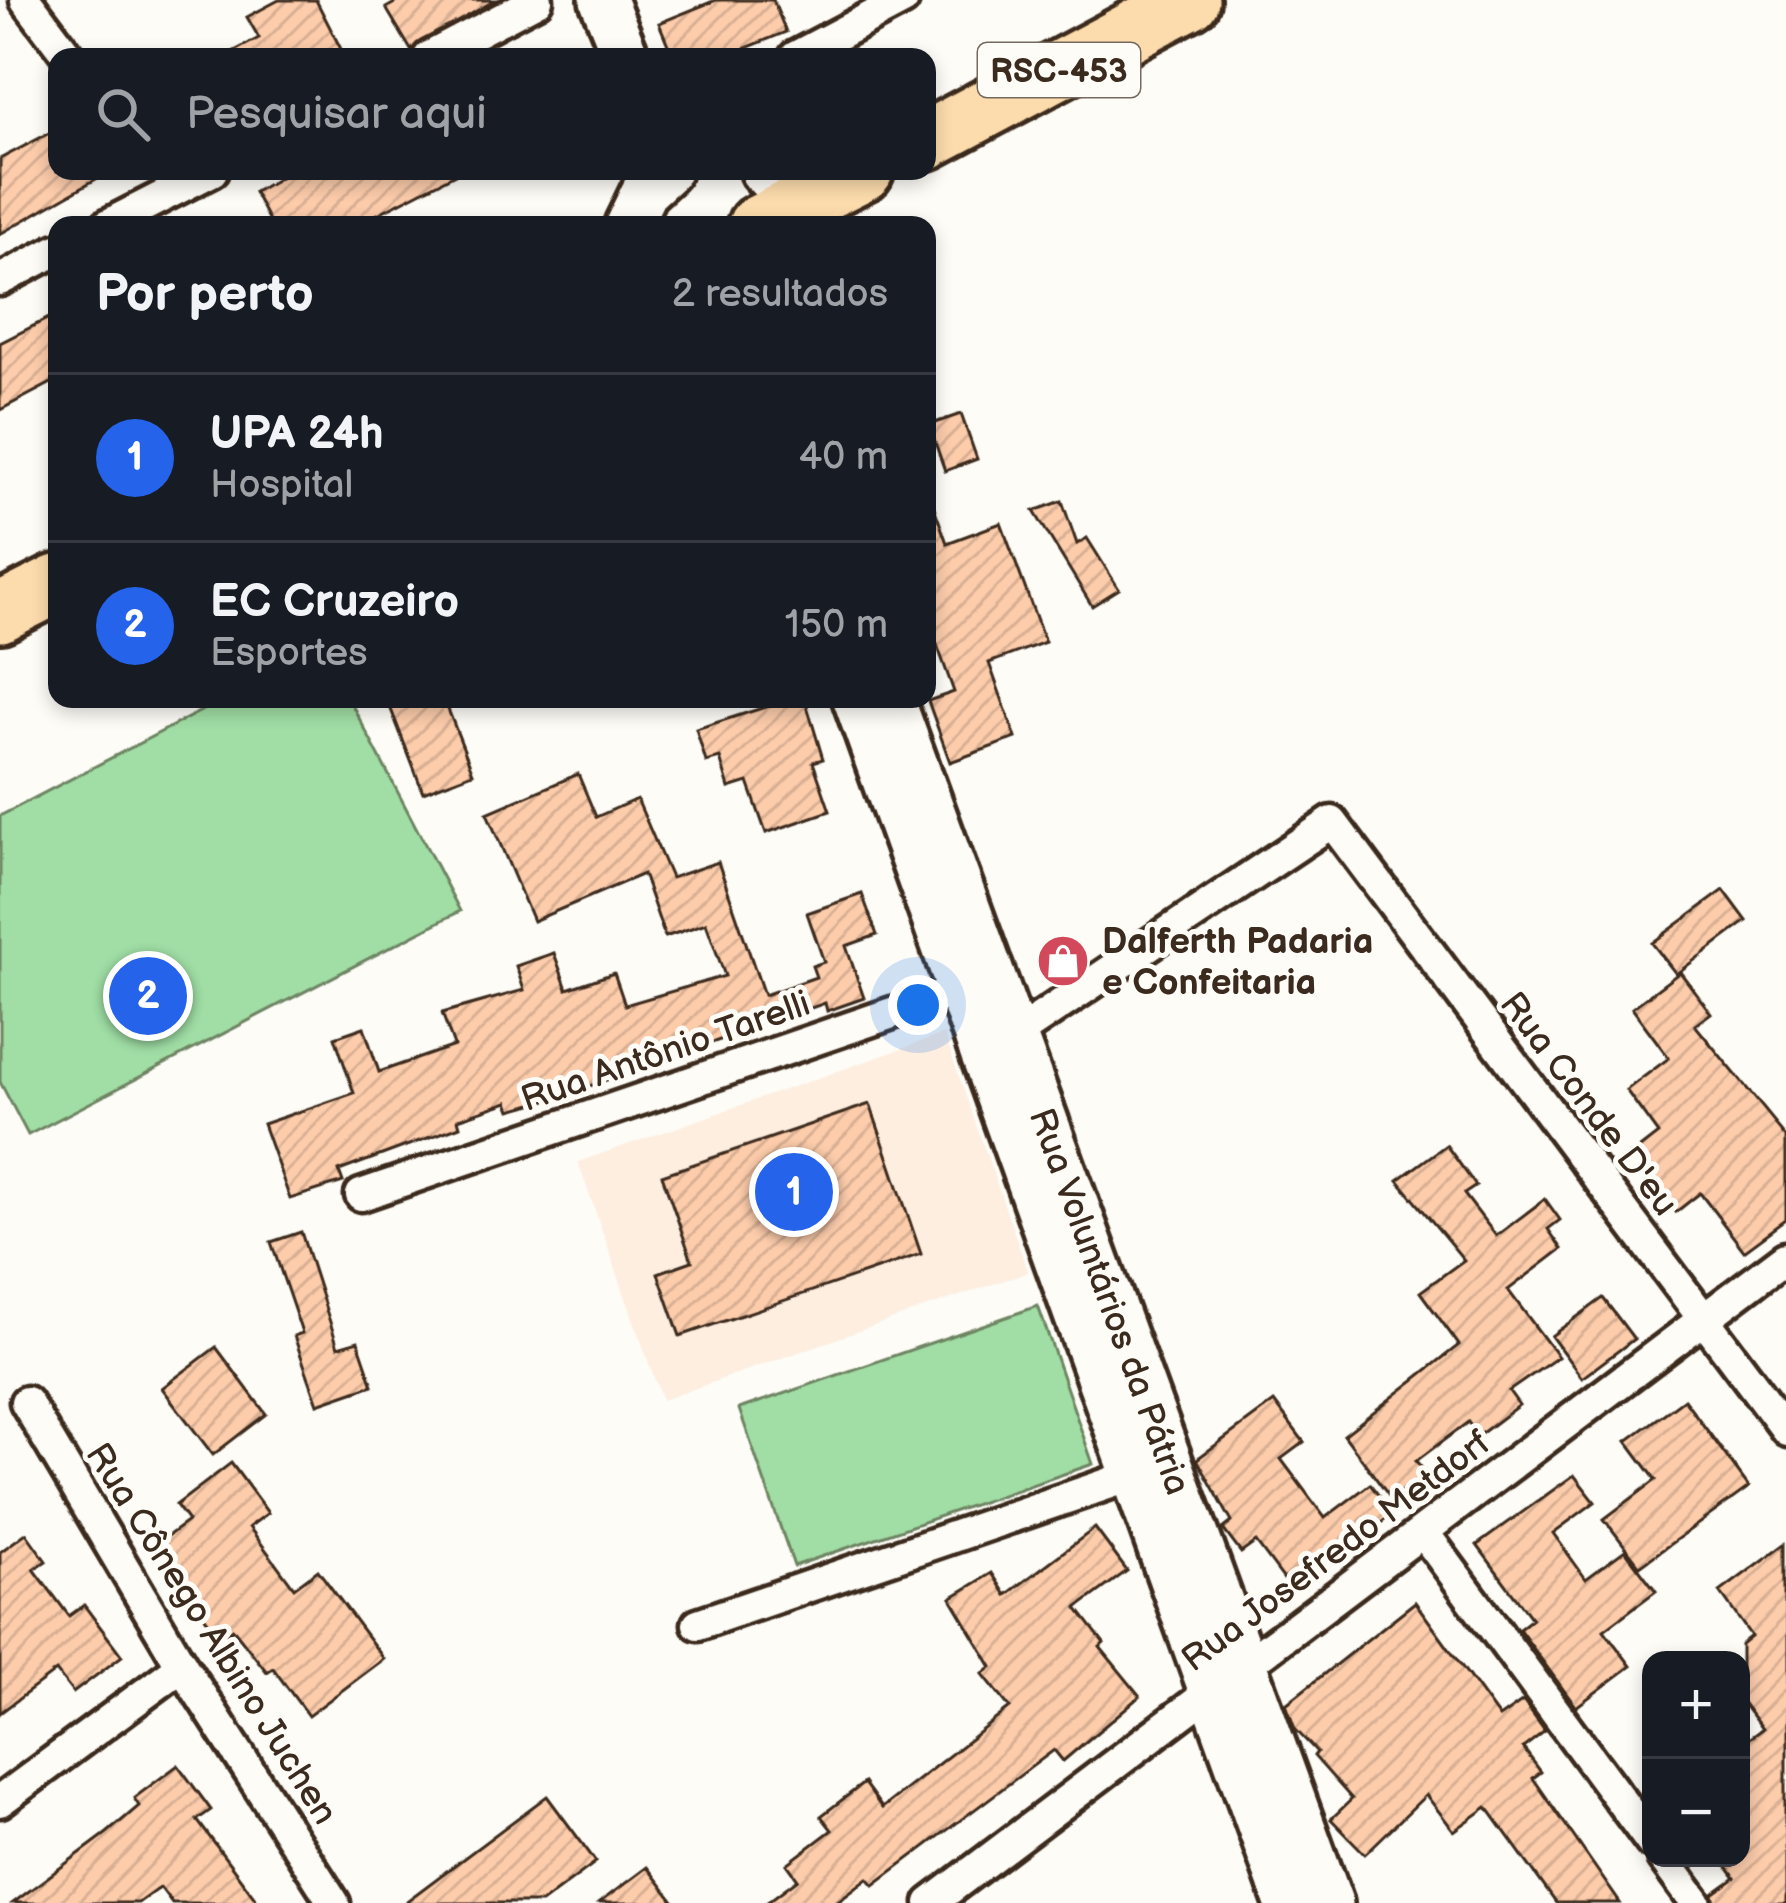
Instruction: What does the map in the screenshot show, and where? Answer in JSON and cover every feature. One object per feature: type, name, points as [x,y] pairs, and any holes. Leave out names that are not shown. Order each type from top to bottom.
[{"type":"highway","name":"RSC-453","points":[[936,135],[1190,0]]},
{"type":"highway","points":[[786,199],[840,180]]},
{"type":"highway","points":[[786,199],[850,180]]},
{"type":"highway","points":[[0,613],[48,589]]},
{"type":"main road","points":[[603,0],[622,48]]},
{"type":"main road","name":"Rua Voluntários da Pátria","points":[[860,708],[978,984]]},
{"type":"main road","name":"Rua Voluntários da Pátria","points":[[894,708],[996,1053],[1110,1353],[1226,1680],[1288,1903]]},
{"type":"main road","name":"Rua Voluntários da Pátria","points":[[996,1053],[1023,1087],[1039,1134],[1064,1166],[1134,1475],[1330,1903]]},
{"type":"street","points":[[26,0],[62,48]]},
{"type":"street","points":[[446,48],[537,0]]},
{"type":"street","points":[[812,48],[903,0]]},
{"type":"street","points":[[119,216],[164,181]]},
{"type":"street","points":[[0,280],[48,255]]},
{"type":"street","name":"Rua Conde D'eu","points":[[996,1053],[1332,822],[1786,1430]]},
{"type":"street","name":"Rua Antônio Tarelli","points":[[361,1195],[978,984]]},
{"type":"street","name":"Rua Josefredo Metdorf","points":[[931,1903],[1786,1257]]},
{"type":"street","name":"Rua Cônego Albino Juchen","points":[[26,1402],[182,1666],[334,1903]]},
{"type":"street","points":[[698,1624],[1134,1475]]},
{"type":"street","points":[[1424,1532],[1642,1830]]},
{"type":"street","points":[[0,1801],[182,1666]]},
{"type":"street","points":[[1670,1867],[1696,1903]]},
{"type":"shaded area","points":[[944,1034],[1028,1272],[662,1400],[578,1162]]},
{"type":"green space","points":[[207,708],[354,708],[460,911],[28,1135],[0,1082],[0,816]]},
{"type":"green space","points":[[1038,1306],[1093,1464],[794,1566],[739,1409]]},
{"type":"building","points":[[279,0],[316,0],[340,48],[240,48],[259,38],[247,17]]},
{"type":"building","points":[[400,0],[495,0],[414,48],[410,48],[386,8]]},
{"type":"building","points":[[716,0],[773,0],[786,32],[746,48],[669,48],[659,23]]},
{"type":"building","points":[[48,134],[48,180],[94,180],[0,234],[0,159]]},
{"type":"building","points":[[276,180],[444,180],[374,216],[266,216],[254,192]]},
{"type":"building","points":[[48,319],[48,385],[0,410],[0,343]]},
{"type":"building","points":[[961,414],[977,459],[945,471],[936,445],[936,423]]},
{"type":"building","points":[[1062,501],[1077,544],[1087,538],[1119,589],[1092,606],[1034,511]]},
{"type":"building","points":[[936,513],[947,543],[1001,523],[1045,642],[989,663],[1016,738],[950,762],[931,708],[936,708],[936,698],[954,692],[936,642]]},
{"type":"building","points":[[390,708],[448,708],[473,773],[423,792]]},
{"type":"building","points":[[762,708],[808,708],[823,759],[813,762],[830,811],[766,833],[748,782],[729,788],[720,758],[706,762],[696,729]]},
{"type":"building","points":[[578,774],[596,817],[637,799],[671,878],[718,862],[764,995],[816,977],[812,966],[824,962],[807,913],[862,894],[877,935],[846,946],[864,998],[827,1011],[825,1003],[561,1096],[511,1110],[508,1102],[458,1119],[460,1126],[339,1171],[343,1182],[290,1199],[263,1124],[354,1093],[335,1037],[364,1027],[379,1072],[454,1046],[442,1013],[524,990],[516,966],[554,953],[567,989],[614,973],[625,1005],[725,976],[706,923],[665,937],[643,874],[533,921],[487,813]]},
{"type":"building","points":[[1724,890],[1747,921],[1676,974],[1652,943]]},
{"type":"building","points":[[1680,972],[1711,1013],[1695,1025],[1786,1136],[1786,1220],[1744,1251],[1700,1193],[1676,1212],[1632,1154],[1658,1134],[1626,1090],[1669,1058],[1632,1008]]},
{"type":"building","points":[[870,1104],[921,1254],[680,1336],[658,1273],[692,1261],[662,1175]]},
{"type":"building","points":[[1446,1145],[1476,1186],[1464,1194],[1496,1236],[1545,1199],[1560,1220],[1548,1229],[1562,1249],[1508,1290],[1558,1357],[1509,1391],[1519,1405],[1478,1436],[1468,1422],[1416,1461],[1426,1473],[1391,1499],[1344,1435],[1459,1345],[1420,1292],[1464,1260],[1398,1180]]},
{"type":"building","points":[[301,1232],[338,1347],[358,1341],[373,1385],[318,1404],[294,1336],[302,1333],[271,1242]]},
{"type":"building","points":[[1603,1298],[1634,1339],[1582,1378],[1551,1336]]},
{"type":"building","points":[[216,1347],[266,1414],[213,1455],[162,1388]]},
{"type":"building","points":[[1684,1399],[1749,1487],[1640,1566],[1604,1519],[1656,1480],[1627,1441]]},
{"type":"building","points":[[1274,1402],[1304,1442],[1281,1459],[1325,1518],[1370,1484],[1393,1514],[1291,1589],[1256,1542],[1241,1553],[1223,1529],[1232,1522],[1197,1459]]},
{"type":"building","points":[[231,1463],[268,1513],[249,1527],[294,1588],[318,1570],[384,1659],[308,1716],[273,1668],[267,1672],[233,1629],[221,1639],[154,1546],[188,1521],[176,1505]]},
{"type":"building","points":[[1574,1475],[1595,1502],[1553,1533],[1586,1579],[1625,1550],[1656,1591],[1604,1630],[1631,1666],[1576,1707],[1519,1629],[1532,1619],[1477,1545]]},
{"type":"building","points":[[1095,1528],[1127,1571],[1077,1608],[1104,1643],[1100,1647],[1140,1696],[1063,1761],[1054,1750],[874,1885],[868,1878],[835,1903],[766,1903],[798,1879],[787,1864],[832,1830],[821,1816],[864,1783],[882,1808],[1010,1708],[983,1674],[992,1667],[951,1598],[992,1573],[1006,1595]]},
{"type":"building","points":[[26,1533],[46,1561],[34,1569],[69,1616],[84,1605],[122,1656],[73,1693],[56,1671],[0,1713],[0,1552]]},
{"type":"building","points":[[1786,1543],[1786,1903],[1715,1903],[1713,1894],[1735,1878],[1727,1867],[1750,1867],[1750,1738],[1762,1729],[1750,1713],[1750,1651],[1741,1651],[1741,1644],[1751,1636],[1720,1592]]},
{"type":"building","points":[[1415,1602],[1499,1718],[1523,1701],[1545,1731],[1523,1748],[1541,1772],[1533,1778],[1620,1903],[1556,1903],[1487,1807],[1454,1831],[1426,1795],[1365,1854],[1331,1819],[1352,1799],[1295,1729],[1286,1704]]},
{"type":"building","points":[[178,1765],[211,1810],[197,1820],[259,1903],[172,1903],[160,1887],[138,1903],[13,1903],[107,1833],[139,1806],[134,1798]]},
{"type":"building","points":[[547,1796],[596,1862],[541,1903],[404,1903]]},
{"type":"building","points":[[647,1867],[675,1903],[599,1903]]},
{"type":"place","name":"Dalferth Padaria e Confeitaria","points":[[1063,961]]},
{"type":"place","name":"EC Cruzeiro","points":[[148,996]]},
{"type":"place","name":"UPA 24h","points":[[794,1192]]}]
